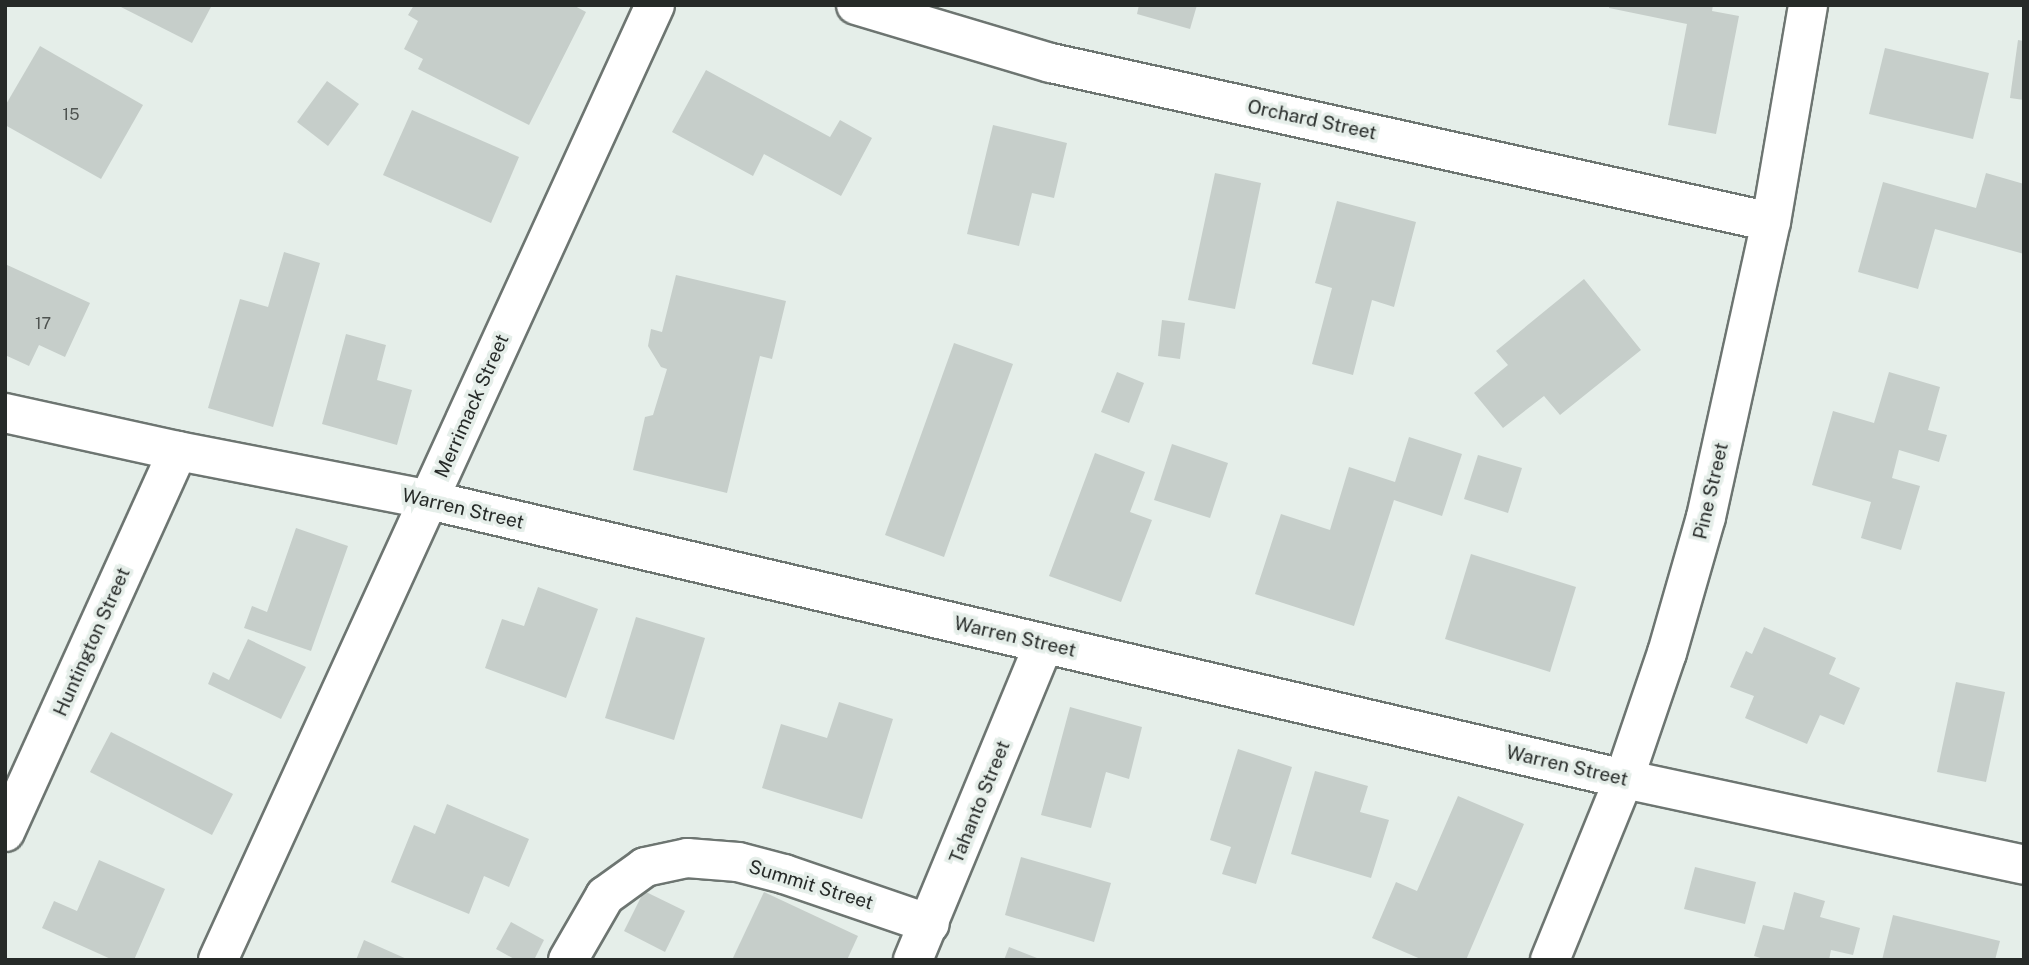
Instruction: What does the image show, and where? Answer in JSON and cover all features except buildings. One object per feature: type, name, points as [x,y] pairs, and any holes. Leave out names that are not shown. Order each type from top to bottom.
[{"type":"street","name":"Merrimack Street","points":[[218,960],[655,5]]},
{"type":"street","name":"Orchard Street","points":[[856,5],[1052,62],[1771,222]]},
{"type":"street","name":"Pine Street","points":[[1550,960],[1624,779],[1667,653],[1706,517],[1771,222],[1808,5]]},
{"type":"street","name":"Warren Street","points":[[5,413],[178,452],[429,500],[1624,779],[2024,865]]},
{"type":"street","name":"Huntington Street","points":[[5,832],[178,452]]},
{"type":"street","name":"Tahanto Street","points":[[913,960],[1044,644]]},
{"type":"street","name":"Summit Street","points":[[568,960],[605,896],[645,867],[687,858],[738,862],[773,871],[930,923]]}]
